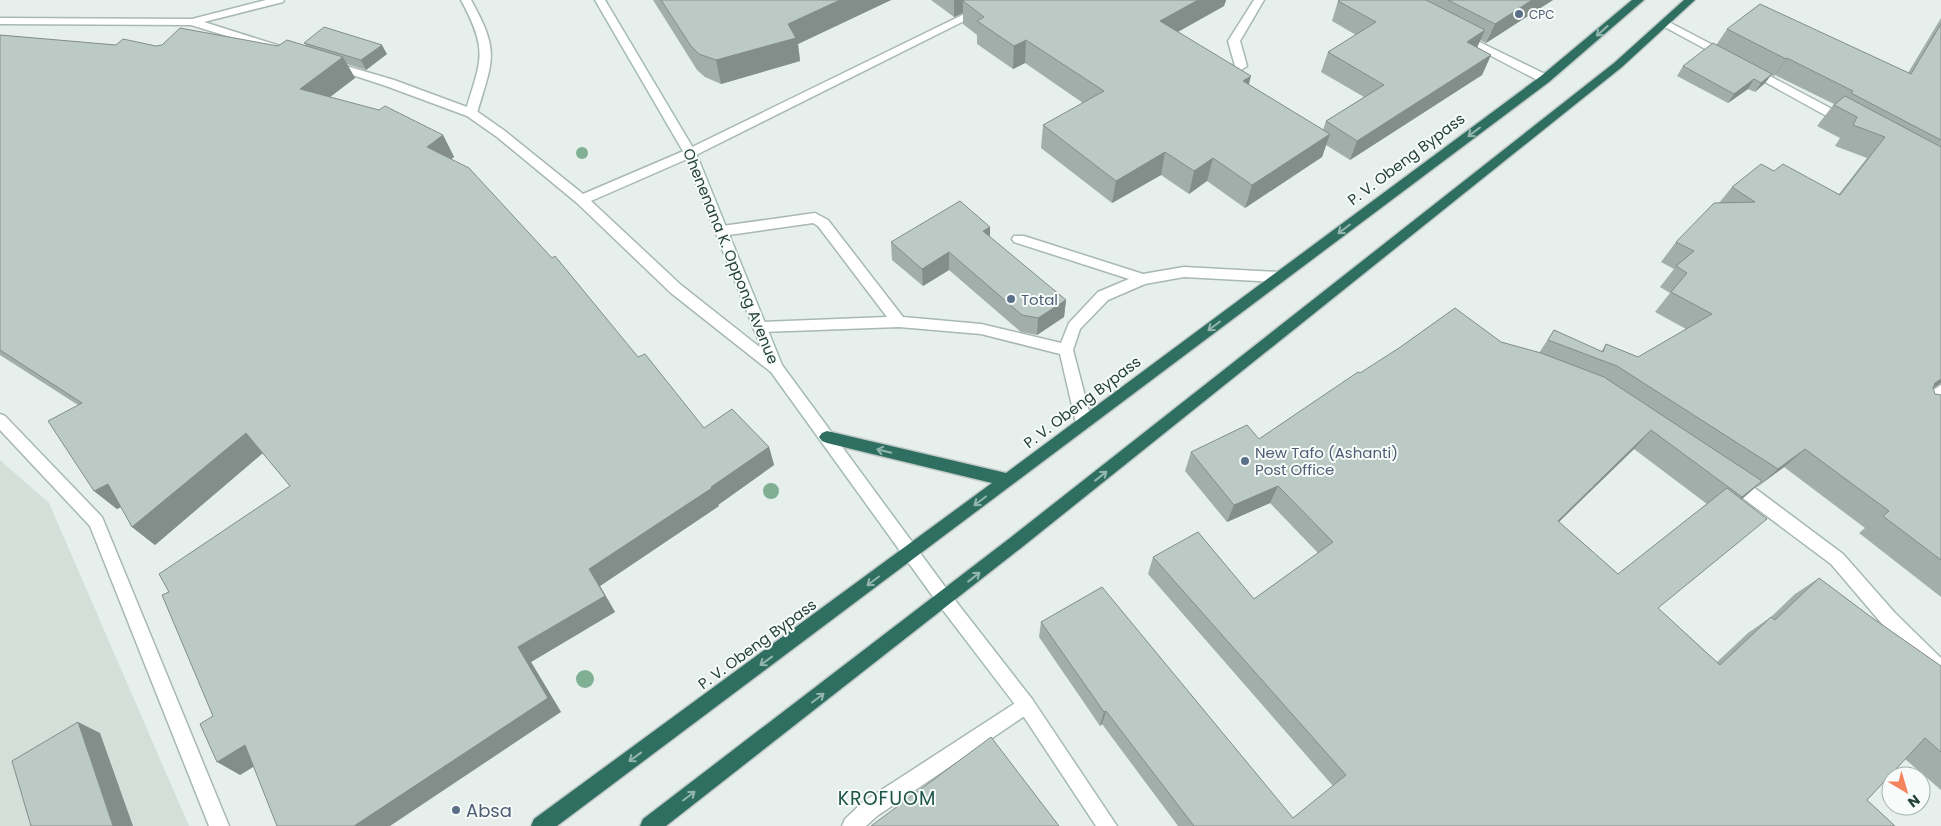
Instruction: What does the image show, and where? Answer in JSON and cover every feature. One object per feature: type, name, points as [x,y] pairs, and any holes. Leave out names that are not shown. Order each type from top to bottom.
[{"type":"highway","name":"P. V. Obeng Bypass","points":[[541,826],[912,552],[1545,79],[1639,0]]},
{"type":"highway","points":[[650,826],[945,600],[1611,71],[1690,0]]},
{"type":"highway","points":[[827,437],[1008,480]]},
{"type":"street","points":[[0,21],[192,22],[279,0]]},
{"type":"street","points":[[466,0],[481,30],[486,50],[480,82],[471,113]]},
{"type":"street","name":"Ohenenana K. Oppong Avenue","points":[[600,0],[690,153],[776,368],[912,552],[945,600],[1026,705],[1107,826]]},
{"type":"street","points":[[582,200],[690,153],[1000,0]]},
{"type":"street","points":[[1241,66],[1234,41],[1259,0]]},
{"type":"street","points":[[192,22],[286,51]]},
{"type":"street","points":[[1665,23],[1855,126]]},
{"type":"street","points":[[1450,30],[1545,79]]},
{"type":"street","points":[[324,63],[390,83],[471,113],[501,134],[582,200],[676,290],[776,368]]},
{"type":"street","points":[[722,232],[815,218],[823,223],[899,322]]},
{"type":"street","points":[[1019,239],[1143,279]]},
{"type":"street","points":[[1084,423],[1066,350],[1074,327],[1103,296],[1143,279],[1184,272],[1279,278]]},
{"type":"street","points":[[760,328],[899,322],[981,328],[1066,350]]},
{"type":"street","points":[[1918,408],[1941,390]]},
{"type":"street","points":[[0,420],[96,522],[219,826]]},
{"type":"street","points":[[1720,473],[1837,559],[1889,618],[1941,670]]},
{"type":"street","points":[[852,826],[870,809],[1026,705]]},
{"type":"shaded area","points":[[0,460],[49,503],[189,826],[0,826]]},
{"type":"building","points":[[661,0],[840,0],[788,24],[796,38],[716,60],[699,54],[691,46]]},
{"type":"building","points":[[964,0],[1198,0],[1160,21],[1251,76],[1243,81],[1330,134],[1252,185],[1213,158],[1194,171],[1165,152],[1116,181],[1043,125],[1104,91],[1026,40],[1014,46],[977,21],[984,17]]},
{"type":"building","points":[[1426,0],[1485,30],[1467,42],[1491,55],[1357,141],[1326,121],[1384,85],[1328,52],[1376,22],[1338,1]]},
{"type":"building","points":[[1448,0],[1532,0],[1495,24]]},
{"type":"building","points":[[1760,4],[1911,74],[1941,24],[1941,140],[1851,93],[1853,91],[1727,29]]},
{"type":"building","points":[[324,27],[382,45],[361,60],[304,43]]},
{"type":"building","points":[[180,28],[278,46],[287,40],[343,57],[300,89],[379,110],[385,106],[443,135],[427,147],[469,168],[552,258],[555,256],[638,357],[645,354],[704,428],[732,409],[769,447],[712,488],[589,569],[605,596],[518,647],[548,698],[354,826],[277,826],[245,745],[217,762],[200,724],[213,716],[162,595],[169,592],[159,574],[290,486],[246,433],[132,527],[108,484],[94,491],[48,421],[82,403],[0,350],[0,35],[116,45],[123,39],[156,46],[162,45]]},
{"type":"building","points":[[1713,43],[1772,74],[1761,83],[1754,79],[1734,94],[1683,66]]},
{"type":"building","points":[[1845,96],[1941,147],[1941,379],[1935,383],[1933,388],[1935,394],[1941,395],[1941,560],[1883,516],[1889,511],[1805,449],[1778,469],[1617,366],[1548,340],[1554,330],[1603,352],[1606,344],[1638,357],[1712,314],[1671,292],[1687,273],[1676,266],[1694,251],[1676,242],[1714,203],[1755,202],[1732,187],[1761,164],[1774,171],[1783,164],[1840,195],[1885,137],[1853,125],[1857,117],[1834,105]]},
{"type":"building","points":[[960,201],[990,227],[983,231],[1066,300],[1038,318],[1022,315],[949,252],[922,269],[891,242]]},
{"type":"building","points":[[1455,308],[1501,342],[1541,353],[1604,377],[1762,481],[1742,497],[1651,430],[1558,521],[1618,574],[1727,488],[1767,519],[1658,608],[1720,665],[1771,617],[1775,620],[1819,578],[1941,666],[1941,752],[1925,738],[1899,766],[1881,766],[1881,785],[1867,800],[1881,813],[1881,816],[1884,816],[1895,826],[1194,826],[1106,711],[1104,712],[1041,622],[1102,587],[1293,818],[1346,775],[1153,557],[1198,532],[1254,599],[1333,542],[1278,486],[1234,505],[1191,452],[1247,425],[1259,439],[1358,372],[1360,373]]},
{"type":"building","points":[[78,722],[113,826],[31,826],[12,761]]},
{"type":"building","points":[[991,737],[1059,826],[871,826]]},
{"type":"place","name":"CPC","points":[[1519,14]]},
{"type":"place","name":"Total","points":[[1011,299]]},
{"type":"place","name":"New Tafo (Ashanti) Post Office","points":[[1245,461]]},
{"type":"place","name":"Absa","points":[[456,810]]},
{"type":"district","name":"KROFUOM","points":[[887,798]]}]
